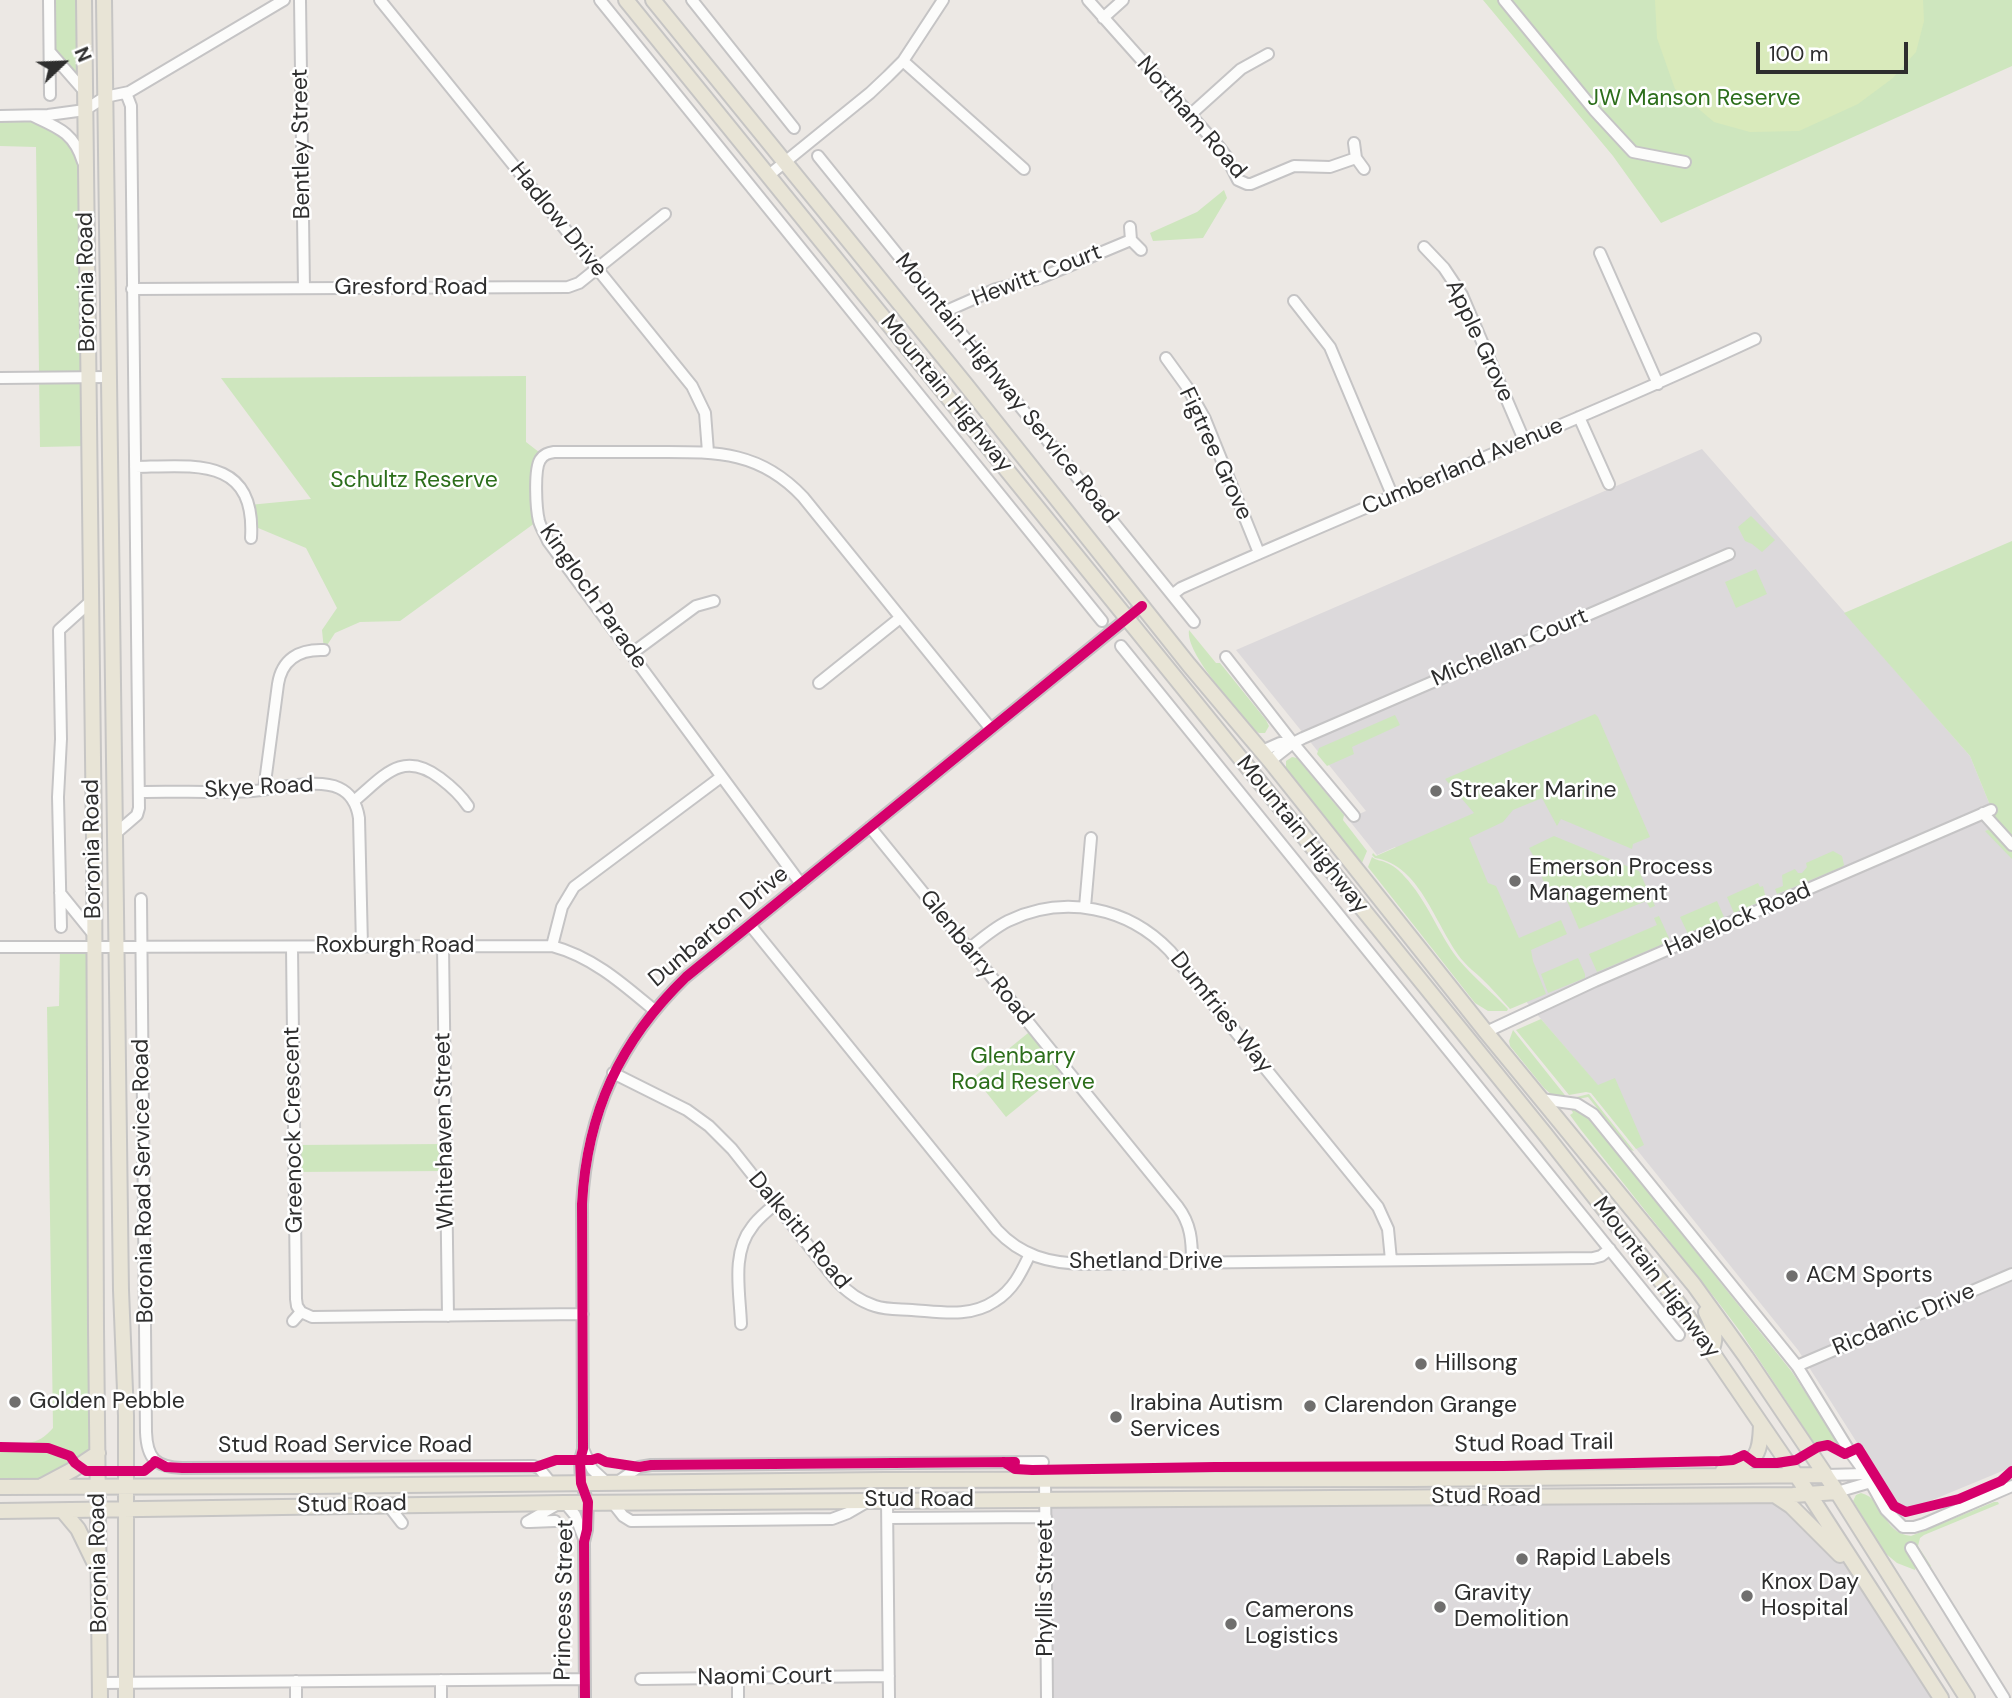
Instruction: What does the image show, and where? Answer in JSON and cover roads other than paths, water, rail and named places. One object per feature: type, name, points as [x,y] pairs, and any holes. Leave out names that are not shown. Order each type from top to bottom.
[{"type":"main road","name":"Boronia Road","points":[[84,0],[100,1690]]},
{"type":"main road","name":"Boronia Road","points":[[104,0],[126,1486],[126,1698]]},
{"type":"main road","name":"Mountain Highway","points":[[626,0],[1128,618],[1647,1264],[1762,1424],[1941,1698]]},
{"type":"main road","name":"Mountain Highway","points":[[653,0],[1266,756],[1541,1100],[1694,1285],[1826,1475],[1967,1698]]},
{"type":"main road","points":[[1049,521],[1044,501],[1045,495],[1051,490]]},
{"type":"main road","points":[[1249,769],[1266,756]]},
{"type":"main road","points":[[1471,1044],[1486,1032]]},
{"type":"main road","points":[[1694,1285],[1715,1332],[1711,1351]]},
{"type":"main road","points":[[1705,1476],[1751,1460],[1760,1447],[1762,1424]]},
{"type":"main road","points":[[41,1486],[98,1453]]},
{"type":"main road","name":"Stud Road","points":[[0,1487],[1826,1475]]},
{"type":"main road","points":[[1635,1477],[1653,1484],[1661,1495]]},
{"type":"main road","points":[[1422,1479],[1462,1485],[1486,1497]]},
{"type":"main road","points":[[1124,1480],[1125,1499]]},
{"type":"main road","points":[[1180,1480],[1180,1499]]},
{"type":"main road","name":"Stud Road","points":[[0,1511],[587,1502],[1774,1495],[1837,1492]]},
{"type":"main road","points":[[1774,1495],[1791,1506],[1826,1540],[1876,1596]]},
{"type":"main road","points":[[62,1511],[78,1528],[99,1574]]},
{"type":"street","points":[[50,0],[50,94]]},
{"type":"street","points":[[0,116],[32,116],[85,110],[105,97],[126,93],[284,0]]},
{"type":"street","name":"Bentley Street","points":[[300,0],[304,288]]},
{"type":"street","name":"Hadlow Drive","points":[[380,0],[692,386],[705,413],[708,452]]},
{"type":"street","name":"Mountain Highway","points":[[600,0],[1055,563]]},
{"type":"street","points":[[692,0],[794,128]]},
{"type":"street","points":[[769,175],[870,93],[903,61],[943,0]]},
{"type":"street","name":"Northam Road","points":[[1088,0],[1226,156],[1242,183],[1251,184],[1294,166],[1330,167],[1356,158]]},
{"type":"street","points":[[1103,18],[1123,0]]},
{"type":"street","points":[[1504,0],[1595,111],[1633,152],[1685,162]]},
{"type":"street","points":[[50,52],[85,92]]},
{"type":"street","points":[[1190,115],[1241,69],[1268,54]]},
{"type":"street","points":[[903,61],[1024,169]]},
{"type":"street","name":"Boronia Road","points":[[115,834],[138,813],[139,792],[131,106],[126,93]]},
{"type":"street","points":[[32,116],[71,138],[86,172]]},
{"type":"street","points":[[1354,143],[1356,158],[1364,169]]},
{"type":"street","name":"Mountain Highway Service Road","points":[[818,156],[1194,622]]},
{"type":"street","name":"Gresford Road","points":[[132,289],[568,287],[579,283],[666,214]]},
{"type":"street","name":"Hewitt Court","points":[[1130,227],[1131,240],[1141,250]]},
{"type":"street","name":"Hewitt Court","points":[[944,312],[996,289],[1040,278],[1131,240]]},
{"type":"street","name":"Apple Grove","points":[[1424,247],[1444,268],[1462,295],[1524,440]]},
{"type":"street","points":[[1600,253],[1658,384]]},
{"type":"street","points":[[1294,301],[1330,347],[1392,497]]},
{"type":"street","name":"Cumberland Avenue","points":[[1172,595],[1181,588],[1259,553],[1658,384],[1755,339]]},
{"type":"street","name":"Figtree Grove","points":[[1167,358],[1205,419],[1259,553]]},
{"type":"street","points":[[0,378],[109,377]]},
{"type":"street","points":[[1579,417],[1609,484]]},
{"type":"street","name":"Kingloch Parade","points":[[801,884],[542,529],[537,509],[538,465],[544,456],[554,452],[708,452],[748,459],[770,469],[803,497],[991,729]]},
{"type":"street","points":[[135,467],[204,468],[226,475],[239,485],[247,499],[251,538]]},
{"type":"street","name":"Michellan Court","points":[[1266,756],[1280,743],[1293,743],[1728,554]]},
{"type":"street","points":[[1055,563],[1086,567]]},
{"type":"street","points":[[1055,563],[1102,621]]},
{"type":"street","points":[[631,653],[696,606],[714,601]]},
{"type":"street","points":[[61,927],[58,797],[61,739],[59,629],[90,602]]},
{"type":"street","name":"Dunbarton Drive","points":[[587,1502],[581,1483],[580,1460],[583,1449],[582,1204],[585,1163],[599,1107],[613,1073],[635,1035],[654,1010],[686,977],[1142,606]]},
{"type":"street","points":[[819,683],[900,618]]},
{"type":"street","points":[[1121,646],[1679,1335]]},
{"type":"street","points":[[264,790],[281,669],[289,660],[305,652],[324,650]]},
{"type":"street","points":[[1226,657],[1354,816]]},
{"type":"street","points":[[362,946],[360,827],[354,801],[392,770],[405,765],[418,765],[428,769],[457,791],[468,806]]},
{"type":"street","points":[[552,946],[562,907],[573,887],[721,777]]},
{"type":"street","name":"Skye Road","points":[[139,792],[264,790],[326,785],[339,788],[354,801]]},
{"type":"street","name":"Havelock Road","points":[[1486,1032],[1585,986],[1987,811],[2012,845]]},
{"type":"street","name":"Glenbarry Road","points":[[870,827],[1182,1213],[1191,1236],[1192,1262]]},
{"type":"street","points":[[1085,907],[1091,838]]},
{"type":"street","points":[[60,893],[94,941]]},
{"type":"street","name":"Boronia Road Service Road","points":[[141,899],[147,1437],[149,1450],[155,1461]]},
{"type":"street","name":"Dumfries Way","points":[[969,949],[1018,917],[1043,909],[1085,907],[1106,911],[1136,923],[1161,941],[1378,1207],[1388,1229],[1391,1260]]},
{"type":"street","name":"Shetland Drive","points":[[750,925],[997,1230],[1012,1244],[1030,1254],[1073,1264],[1593,1258],[1601,1256],[1610,1248]]},
{"type":"street","name":"Roxburgh Road","points":[[0,947],[94,941],[117,947],[552,946],[593,962],[654,1010]]},
{"type":"street","name":"Whitehaven Street","points":[[443,946],[448,1316]]},
{"type":"street","name":"Greenock Crescent","points":[[292,947],[296,1299],[302,1312]]},
{"type":"street","name":"Dalkeith Road","points":[[613,1073],[699,1117],[721,1137],[842,1287],[858,1299],[885,1308],[953,1313],[980,1309],[1009,1290],[1030,1254]]},
{"type":"street","points":[[1541,1100],[1577,1104],[1593,1114],[1797,1366],[1895,1521],[1903,1527],[1914,1527],[2012,1486]]},
{"type":"street","points":[[741,1324],[739,1264],[743,1244],[753,1225],[775,1204]]},
{"type":"street","name":"Ricdanic Drive","points":[[1797,1366],[2012,1274]]},
{"type":"street","points":[[293,1321],[302,1312],[312,1317],[583,1314]]},
{"type":"street","points":[[583,1449],[592,1469],[611,1483],[639,1467],[665,1464],[1043,1462]]},
{"type":"street","name":"Stud Road Service Road","points":[[155,1461],[169,1468],[533,1466],[539,1468],[551,1483]]},
{"type":"street","points":[[1026,1462],[1042,1479]]},
{"type":"street","points":[[173,1486],[197,1468]]},
{"type":"street","points":[[1826,1475],[1868,1478]]},
{"type":"street","points":[[1837,1492],[1868,1478]]},
{"type":"street","name":"Phyllis Street","points":[[1042,1479],[1046,1517],[1047,1698]]},
{"type":"street","points":[[887,1500],[889,1698]]},
{"type":"street","name":"Princess Street","points":[[586,1698],[584,1542],[587,1502]]},
{"type":"street","points":[[555,1521],[527,1522],[562,1503]]},
{"type":"street","name":"Princess Street","points":[[562,1503],[575,1515],[584,1542]]},
{"type":"street","points":[[388,1505],[402,1523]]},
{"type":"street","points":[[888,1518],[1046,1517]]},
{"type":"street","points":[[1911,1548],[2004,1698]]},
{"type":"street","name":"Naomi Court","points":[[641,1679],[889,1676]]},
{"type":"street","points":[[738,1677],[738,1698]]},
{"type":"street","points":[[100,1690],[126,1683],[585,1679]]},
{"type":"street","points":[[441,1680],[441,1698]]},
{"type":"street","points":[[296,1681],[296,1698]]},
{"type":"place","name":"Streaker Marine","points":[[1436,791]]},
{"type":"place","name":"Emerson Process Management","points":[[1515,881]]},
{"type":"place","name":"ACM Sports","points":[[1792,1276]]},
{"type":"place","name":"Hillsong","points":[[1421,1364]]},
{"type":"place","name":"Golden Pebble","points":[[15,1402]]},
{"type":"place","name":"Clarendon Grange","points":[[1310,1406]]},
{"type":"place","name":"Irabina Autism Services","points":[[1116,1417]]},
{"type":"place","name":"Rapid Labels","points":[[1522,1559]]},
{"type":"place","name":"Knox Day Hospital","points":[[1747,1596]]},
{"type":"place","name":"Gravity Demolition","points":[[1440,1607]]},
{"type":"place","name":"Camerons Logistics","points":[[1231,1624]]},
{"type":"park label","name":"JW Manson Reserve","points":[[1694,99]]},
{"type":"park label","name":"Schultz Reserve","points":[[414,481]]},
{"type":"park label","name":"Glenbarry Road Reserve","points":[[1023,1070]]}]
